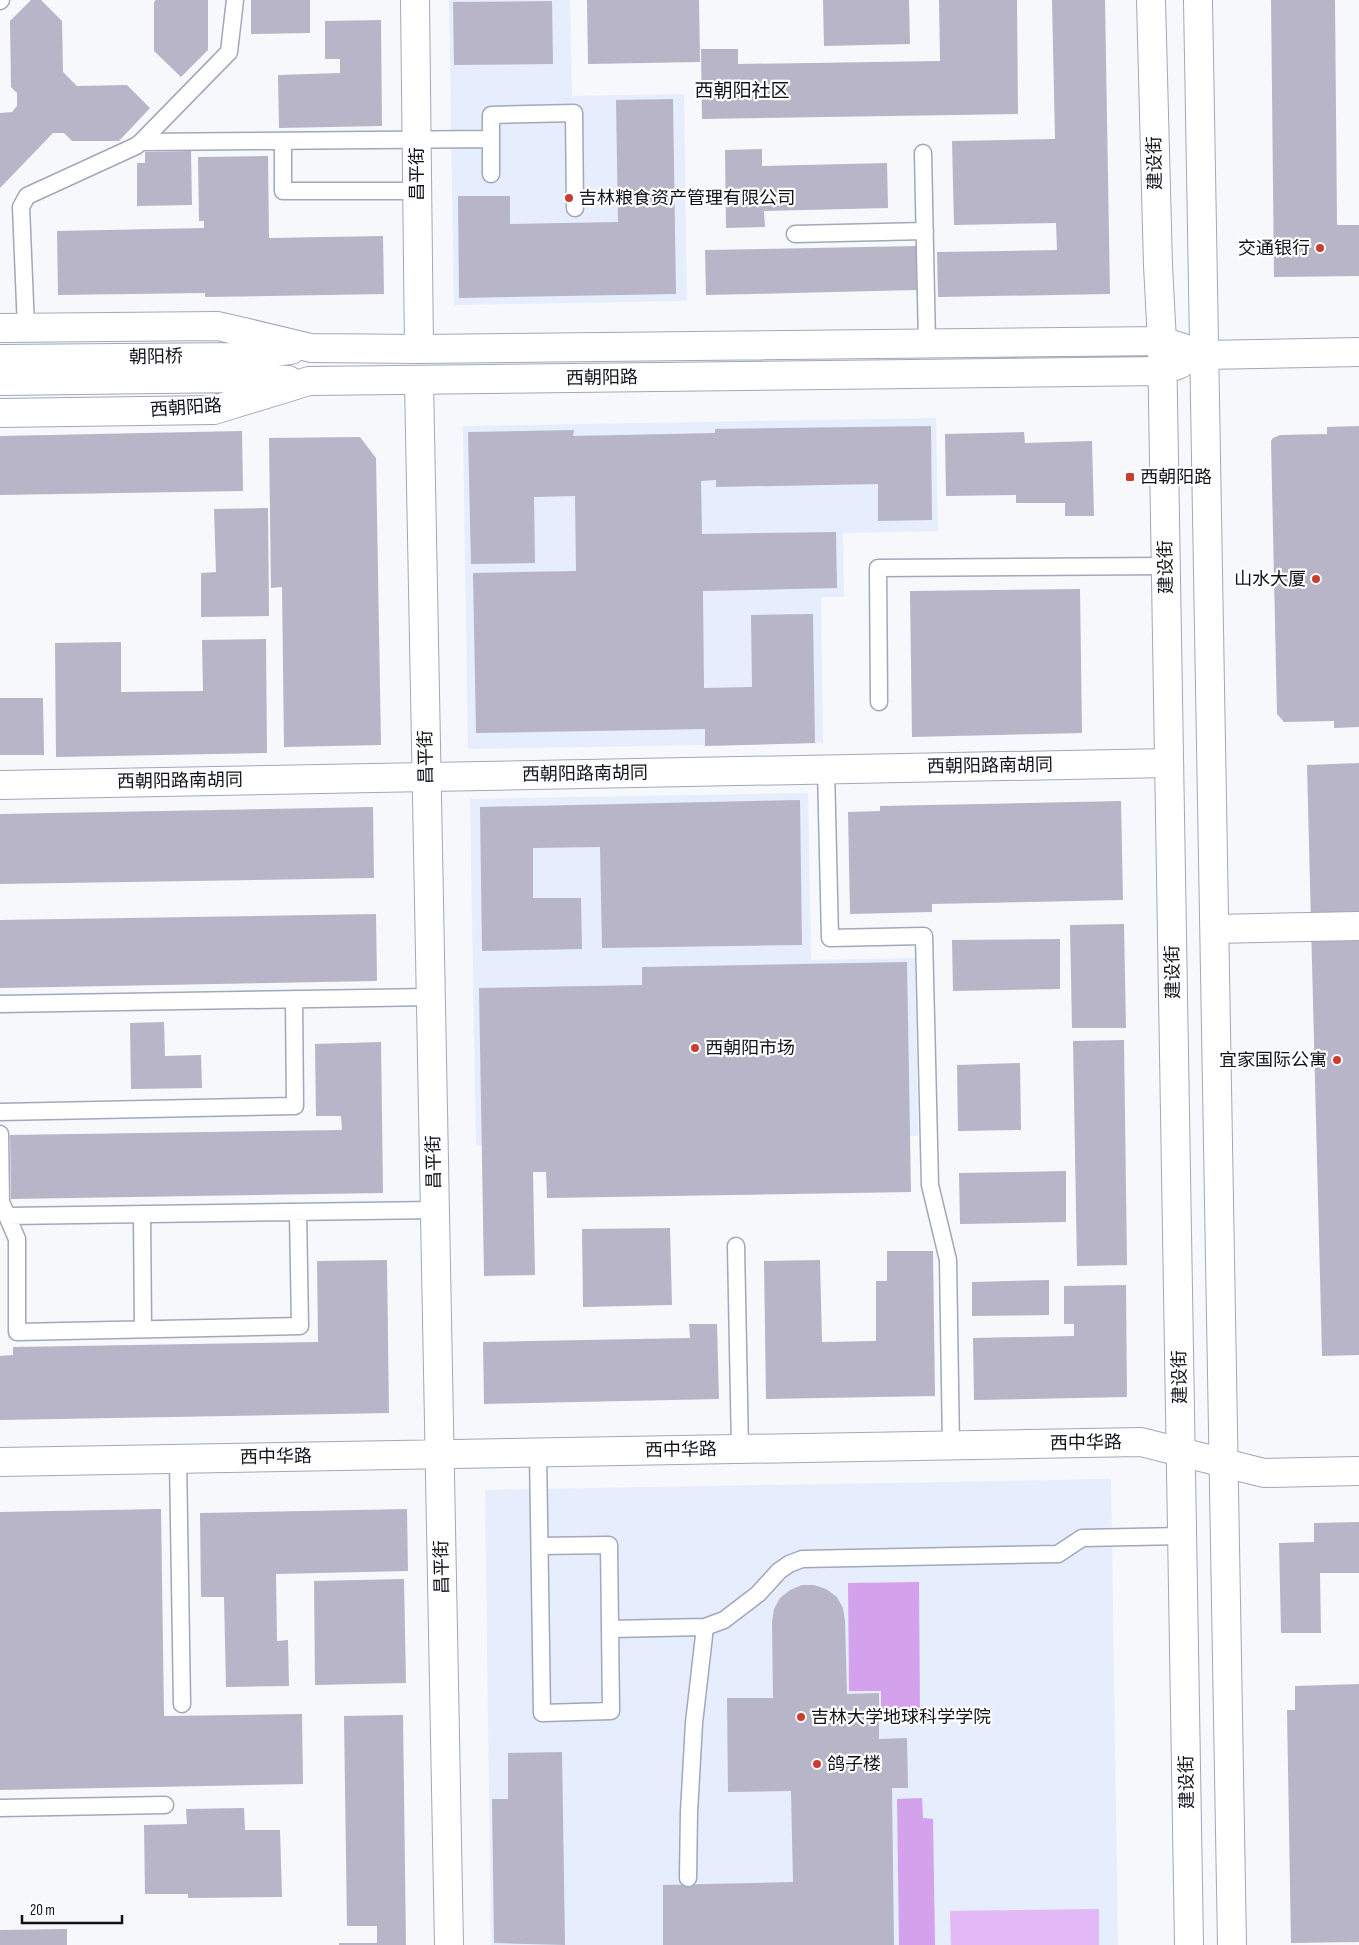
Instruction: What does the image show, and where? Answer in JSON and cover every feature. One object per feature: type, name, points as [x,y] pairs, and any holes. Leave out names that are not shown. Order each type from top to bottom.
[{"type":"main road","name":"昌平街","points":[[415,0],[419,349]]},
{"type":"main road","name":"建设街","points":[[1151,0],[1158,266],[1162,341],[1189,1945]]},
{"type":"main road","points":[[1198,0],[1232,1945]]},
{"type":"main road","name":"西朝阳路","points":[[13,328],[218,326],[311,348],[419,349],[1162,341],[1204,355],[1359,352]]},
{"type":"main road","name":"朝阳桥","points":[[0,381],[60,369],[239,356],[311,348]]},
{"type":"main road","name":"西朝阳路","points":[[0,413],[214,410],[309,381],[1162,371],[1204,355]]},
{"type":"main road","name":"朝阳桥","points":[[0,359],[60,369],[309,381]]},
{"type":"main road","name":"昌平街","points":[[419,380],[449,1945]]},
{"type":"main road","name":"西朝阳路南胡同","points":[[0,785],[1169,763]]},
{"type":"main road","points":[[1215,929],[1359,926]]},
{"type":"main road","name":"西中华路","points":[[0,1462],[1141,1442],[1264,1472],[1359,1471]]},
{"type":"lane","points":[[13,328],[21,207],[28,196],[136,146],[228,52],[235,0]]},
{"type":"lane","points":[[491,174],[490,115],[574,113],[575,208]]},
{"type":"lane","points":[[140,142],[491,139]]},
{"type":"lane","points":[[283,141],[284,191],[417,191]]},
{"type":"lane","points":[[923,153],[927,344]]},
{"type":"lane","points":[[795,234],[925,231]]},
{"type":"lane","points":[[879,702],[878,568],[1166,566]]},
{"type":"lane","points":[[826,769],[830,938],[924,936],[930,1185],[948,1260],[952,1446]]},
{"type":"lane","points":[[0,1004],[431,997]]},
{"type":"lane","points":[[0,1112],[295,1106],[294,999]]},
{"type":"lane","points":[[0,1134],[1,1202],[17,1239],[17,1332],[300,1326],[298,1212]]},
{"type":"lane","points":[[7,1216],[435,1210]]},
{"type":"lane","points":[[142,1214],[143,1330]]},
{"type":"lane","points":[[736,1246],[740,1449]]},
{"type":"lane","points":[[538,1452],[542,1713],[611,1711],[608,1545],[540,1546]]},
{"type":"lane","points":[[178,1459],[182,1704]]},
{"type":"lane","points":[[610,1629],[705,1627],[732,1615],[758,1594],[779,1571],[789,1564],[802,1559],[1058,1554],[1082,1538],[1182,1536]]},
{"type":"lane","points":[[688,1878],[689,1812],[694,1723],[705,1627]]},
{"type":"lane","points":[[0,1808],[165,1805]]},
{"type":"shaded area","name":"吉林粮食资产管理有限公司","points":[[449,0],[570,0],[572,96],[684,94],[687,301],[454,305]]},
{"type":"shaded area","points":[[936,418],[938,531],[843,533],[844,597],[821,597],[823,743],[468,749],[463,426]]},
{"type":"shaded area","name":"西朝阳市场","points":[[808,793],[811,960],[915,958],[918,1136],[476,1145],[470,799]]},
{"type":"shaded area","name":"吉林大学地球科学学院","points":[[1111,1479],[1118,1945],[491,1945],[485,1490]]},
{"type":"shaded area","points":[[919,1582],[920,1713],[881,1713],[881,1691],[849,1691],[848,1583]]},
{"type":"shaded area","points":[[922,1798],[923,1818],[933,1819],[935,1945],[899,1945],[897,1799]]},
{"type":"shaded area","points":[[1099,1909],[1099,1945],[951,1945],[950,1911]]},
{"type":"building","points":[[31,0],[41,0],[62,21],[63,72],[77,86],[127,85],[150,108],[119,141],[72,141],[64,133],[53,133],[0,188],[0,113],[12,112],[17,106],[17,93],[11,87],[10,21]]},
{"type":"building","points":[[156,0],[208,0],[208,50],[181,77],[154,51],[154,2]]},
{"type":"building","points":[[251,0],[310,0],[310,33],[251,34]]},
{"type":"building","points":[[587,0],[699,0],[700,62],[588,64]]},
{"type":"building","points":[[823,0],[909,0],[910,44],[824,46]]},
{"type":"building","points":[[939,0],[1017,0],[1018,114],[702,119],[701,49],[738,49],[738,64],[940,61]]},
{"type":"building","points":[[1052,0],[1105,0],[1110,294],[938,297],[937,252],[1057,250],[1056,223],[954,225],[952,141],[1055,139]]},
{"type":"building","points":[[1271,0],[1335,0],[1337,225],[1359,225],[1359,276],[1274,277]]},
{"type":"building","points":[[552,1],[553,64],[454,65],[453,2]]},
{"type":"building","points":[[381,20],[382,126],[279,128],[278,75],[340,73],[340,59],[325,59],[325,21]]},
{"type":"building","points":[[673,99],[676,294],[459,298],[458,196],[510,196],[510,224],[618,222],[616,100]]},
{"type":"building","points":[[762,149],[762,166],[887,163],[888,208],[764,211],[765,227],[726,228],[725,150]]},
{"type":"building","points":[[191,151],[192,205],[137,206],[137,163],[145,163],[145,152]]},
{"type":"building","points":[[268,156],[269,238],[383,236],[384,294],[205,297],[205,293],[58,295],[57,231],[204,228],[204,221],[199,221],[198,157]]},
{"type":"building","points":[[916,246],[917,290],[706,295],[705,250]]},
{"type":"building","points":[[931,426],[932,520],[878,521],[878,484],[716,487],[716,480],[701,481],[702,534],[836,532],[837,588],[703,591],[704,688],[752,687],[751,615],[813,614],[815,743],[705,746],[705,729],[476,733],[473,573],[576,571],[575,496],[534,497],[535,563],[471,564],[468,432],[574,430],[573,436],[715,433],[715,429]]},
{"type":"building","name":"山水大厦","points":[[1359,426],[1359,727],[1334,728],[1334,721],[1284,722],[1277,714],[1271,441],[1280,435],[1327,434],[1327,427]]},
{"type":"building","points":[[242,431],[243,491],[0,495],[0,436]]},
{"type":"building","points":[[1024,432],[1025,443],[1092,441],[1094,516],[1065,516],[1065,503],[1016,503],[1016,495],[946,496],[945,434]]},
{"type":"building","points":[[360,437],[376,458],[381,745],[284,747],[282,587],[271,588],[269,438]]},
{"type":"building","points":[[268,508],[269,616],[201,617],[201,573],[216,572],[214,509]]},
{"type":"building","points":[[1080,589],[1082,733],[912,737],[910,591]]},
{"type":"building","points":[[266,639],[267,753],[56,757],[55,643],[121,642],[121,692],[203,691],[202,640]]},
{"type":"building","points":[[0,698],[43,698],[44,755],[0,755]]},
{"type":"building","name":"宜家国际公寓","points":[[1359,763],[1359,1355],[1322,1356],[1307,765]]},
{"type":"building","points":[[800,800],[802,945],[602,948],[600,847],[533,848],[533,898],[581,898],[582,949],[482,951],[480,807]]},
{"type":"building","points":[[1121,801],[1123,900],[932,904],[932,912],[850,914],[848,812],[880,811],[880,806]]},
{"type":"building","points":[[373,807],[374,878],[0,884],[0,814]]},
{"type":"building","points":[[376,914],[377,981],[0,988],[0,920]]},
{"type":"building","points":[[1124,924],[1126,1028],[1072,1028],[1070,925]]},
{"type":"building","points":[[1060,939],[1060,989],[953,991],[952,940]]},
{"type":"building","points":[[907,962],[911,1192],[547,1198],[546,1172],[533,1172],[535,1275],[484,1276],[479,988],[642,985],[642,967]]},
{"type":"building","points":[[164,1022],[165,1056],[201,1055],[202,1088],[131,1089],[130,1023]]},
{"type":"building","points":[[1124,1040],[1127,1265],[1077,1266],[1073,1041]]},
{"type":"building","points":[[381,1042],[383,1193],[11,1199],[10,1135],[342,1130],[341,1116],[316,1116],[315,1044]]},
{"type":"building","points":[[1020,1063],[1021,1130],[958,1131],[957,1065]]},
{"type":"building","points":[[1066,1171],[1066,1222],[960,1224],[959,1173]]},
{"type":"building","points":[[670,1228],[672,1305],[583,1307],[582,1229]]},
{"type":"building","points":[[887,1251],[933,1251],[935,1396],[766,1399],[764,1261],[820,1260],[822,1342],[876,1341],[876,1281],[887,1281]]},
{"type":"building","points":[[387,1260],[389,1413],[0,1420],[0,1356],[13,1355],[13,1347],[318,1342],[317,1261]]},
{"type":"building","points":[[1049,1280],[1049,1315],[972,1316],[972,1282]]},
{"type":"building","points":[[1126,1285],[1127,1397],[974,1400],[973,1338],[1074,1336],[1074,1324],[1064,1324],[1064,1286]]},
{"type":"building","points":[[689,1324],[717,1324],[719,1399],[484,1404],[483,1342],[690,1338]]},
{"type":"building","points":[[161,1509],[164,1716],[302,1714],[303,1784],[0,1790],[0,1512]]},
{"type":"building","points":[[407,1509],[408,1571],[276,1574],[277,1641],[288,1640],[289,1686],[226,1687],[224,1597],[201,1597],[200,1513]]},
{"type":"building","points":[[1359,1522],[1359,1573],[1320,1573],[1321,1633],[1281,1633],[1279,1543],[1314,1542],[1314,1523]]},
{"type":"building","points":[[404,1579],[406,1683],[315,1685],[314,1581]]},
{"type":"building","name":"鸽子楼","points":[[802,1585],[814,1585],[826,1589],[837,1597],[843,1608],[847,1694],[879,1693],[879,1739],[907,1738],[908,1788],[892,1788],[894,1945],[663,1945],[663,1885],[793,1882],[791,1791],[728,1792],[727,1698],[773,1698],[772,1622],[774,1609],[780,1598],[790,1590]]},
{"type":"building","points":[[1359,1684],[1359,1942],[1291,1943],[1287,1710],[1295,1710],[1295,1686]]},
{"type":"building","points":[[403,1715],[406,1945],[339,1945],[339,1943],[377,1943],[377,1926],[347,1926],[344,1716]]},
{"type":"building","points":[[562,1752],[565,1945],[494,1943],[492,1799],[508,1799],[508,1753]]},
{"type":"building","points":[[244,1808],[245,1830],[280,1830],[282,1897],[188,1898],[188,1894],[145,1894],[144,1825],[187,1824],[186,1809]]},
{"type":"building","points":[[67,1929],[67,1945],[0,1945],[0,1930]]},
{"type":"place","name":"吉林粮食资产管理有限公司","points":[[569,198]]},
{"type":"place","name":"交通银行","points":[[1320,248]]},
{"type":"place","name":"西朝阳路","points":[[1130,477]]},
{"type":"place","name":"山水大厦","points":[[1316,579]]},
{"type":"place","name":"西朝阳市场","points":[[695,1048]]},
{"type":"place","name":"宜家国际公寓","points":[[1337,1060]]},
{"type":"place","name":"吉林大学地球科学学院","points":[[801,1717]]},
{"type":"place","name":"鸽子楼","points":[[817,1764]]},
{"type":"district","name":"西朝阳社区","points":[[742,91]]}]
